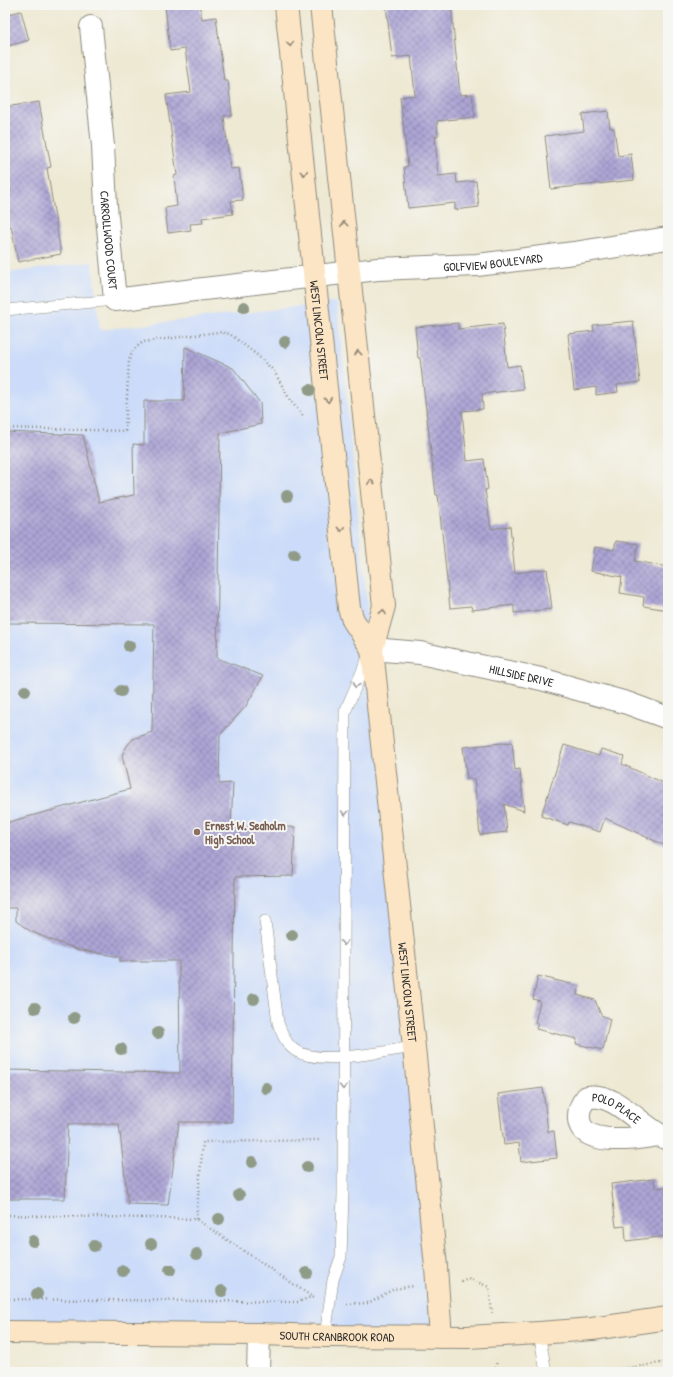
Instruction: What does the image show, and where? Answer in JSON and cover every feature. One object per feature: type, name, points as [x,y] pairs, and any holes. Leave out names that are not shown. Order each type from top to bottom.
[{"type":"street","name":"WEST LINCOLN STREET","points":[[286,5],[316,277],[349,608],[353,620],[372,649]]},
{"type":"street","name":"WEST LINCOLN STREET","points":[[321,5],[384,606],[372,649],[414,1047],[436,1267],[441,1337]]},
{"type":"street","name":"CARROLLWOOD COURT","points":[[91,27],[103,146],[106,206],[115,300],[316,277]]},
{"type":"street","name":"GOLFVIEW BOULEVARD","points":[[316,277],[382,269],[477,265],[574,253],[668,238]]},
{"type":"street","name":"HILLSIDE DRIVE","points":[[372,649],[420,653],[541,679],[627,703],[668,718]]},
{"type":"street","name":"SOUTH CRANBROOK ROAD","points":[[5,1332],[468,1337],[592,1329],[668,1318]]},
{"type":"street","points":[[258,1372],[259,1334]]},
{"type":"lane","points":[[5,310],[115,300]]},
{"type":"lane","points":[[325,1336],[333,1280],[341,1256],[343,1194],[345,712],[372,649]]},
{"type":"lane","points":[[265,920],[278,1023],[282,1036],[288,1045],[295,1051],[311,1057],[343,1057],[414,1047]]},
{"type":"lane","points":[[539,1333],[546,1372]]},
{"type":"path","points":[[5,428],[125,432],[129,360],[132,350],[143,342],[218,332],[230,334],[258,355],[274,371],[290,400],[304,418]]},
{"type":"path","points":[[196,1219],[203,1142],[320,1140]]},
{"type":"path","points":[[5,1215],[196,1219],[311,1297],[318,1300]]},
{"type":"path","points":[[460,1282],[468,1278],[489,1287],[491,1305]]},
{"type":"path","points":[[343,1304],[368,1303],[394,1288],[416,1286]]},
{"type":"path","points":[[5,1299],[298,1302],[311,1297]]},
{"type":"path","points":[[600,1372],[668,1362]]},
{"type":"shaded area","name":"Ernest W. Seaholm High School","points":[[92,262],[100,330],[337,302],[440,1337],[5,1333],[5,273]]},
{"type":"building","points":[[165,5],[200,5],[202,19],[216,17],[224,81],[228,81],[232,115],[224,116],[230,169],[239,168],[243,200],[231,201],[233,214],[202,218],[203,223],[190,224],[191,230],[168,233],[165,208],[177,206],[174,176],[177,175],[166,95],[191,92],[185,49],[170,51]]},
{"type":"building","points":[[386,5],[451,5],[460,95],[472,94],[475,117],[437,121],[438,136],[435,136],[438,176],[456,174],[457,183],[476,181],[479,207],[455,210],[455,203],[408,208],[404,167],[408,166],[400,97],[415,95],[411,56],[392,58]]},
{"type":"building","points":[[21,11],[29,40],[5,47],[5,15]]},
{"type":"building","points":[[39,102],[51,167],[47,168],[61,254],[18,262],[11,226],[5,228],[5,193],[11,192],[5,161],[5,107]]},
{"type":"building","points":[[608,111],[610,128],[614,128],[618,156],[631,154],[634,180],[551,189],[545,136],[584,131],[582,114]]},
{"type":"building","points":[[633,321],[640,382],[617,385],[618,392],[596,395],[596,387],[574,390],[568,334],[594,331],[593,325]]},
{"type":"building","points":[[458,323],[458,329],[503,324],[507,367],[520,365],[523,389],[482,394],[483,409],[462,411],[467,461],[484,459],[488,489],[485,490],[491,529],[510,526],[515,573],[547,569],[552,609],[514,613],[514,605],[472,610],[471,606],[450,608],[438,495],[436,495],[415,327]]},
{"type":"building","points":[[185,347],[233,368],[260,403],[261,424],[220,433],[217,658],[263,676],[246,706],[220,735],[219,784],[233,783],[231,828],[295,827],[293,876],[235,877],[232,1122],[179,1122],[168,1205],[128,1204],[119,1124],[68,1124],[65,1199],[5,1199],[5,1070],[180,1073],[179,961],[120,961],[120,957],[77,949],[30,931],[16,921],[16,908],[5,908],[5,823],[130,789],[122,755],[133,739],[152,732],[154,624],[5,623],[5,432],[83,435],[99,502],[134,495],[133,444],[144,445],[144,401],[184,401]]},
{"type":"building","points":[[616,541],[638,544],[635,561],[668,567],[668,610],[643,606],[644,597],[620,593],[622,577],[591,571],[595,547],[614,550]]},
{"type":"building","points":[[512,742],[515,770],[520,769],[524,811],[504,804],[507,832],[480,835],[474,779],[467,779],[463,747]]},
{"type":"building","points":[[564,745],[599,756],[601,749],[624,756],[622,764],[668,785],[668,847],[605,818],[600,832],[569,822],[568,825],[541,816]]},
{"type":"building","points":[[538,976],[579,986],[577,995],[595,1000],[601,1015],[610,1019],[603,1050],[576,1044],[577,1039],[536,1029],[538,1023],[535,1023],[540,1001],[533,999]]},
{"type":"building","points":[[543,1088],[548,1132],[554,1131],[557,1158],[521,1162],[519,1143],[504,1145],[498,1094]]},
{"type":"building","points":[[654,1179],[655,1188],[665,1187],[668,1200],[668,1236],[626,1241],[625,1226],[616,1227],[611,1184]]},
{"type":"place","name":"Ernest W. Seaholm High School","points":[[197,832]]}]
